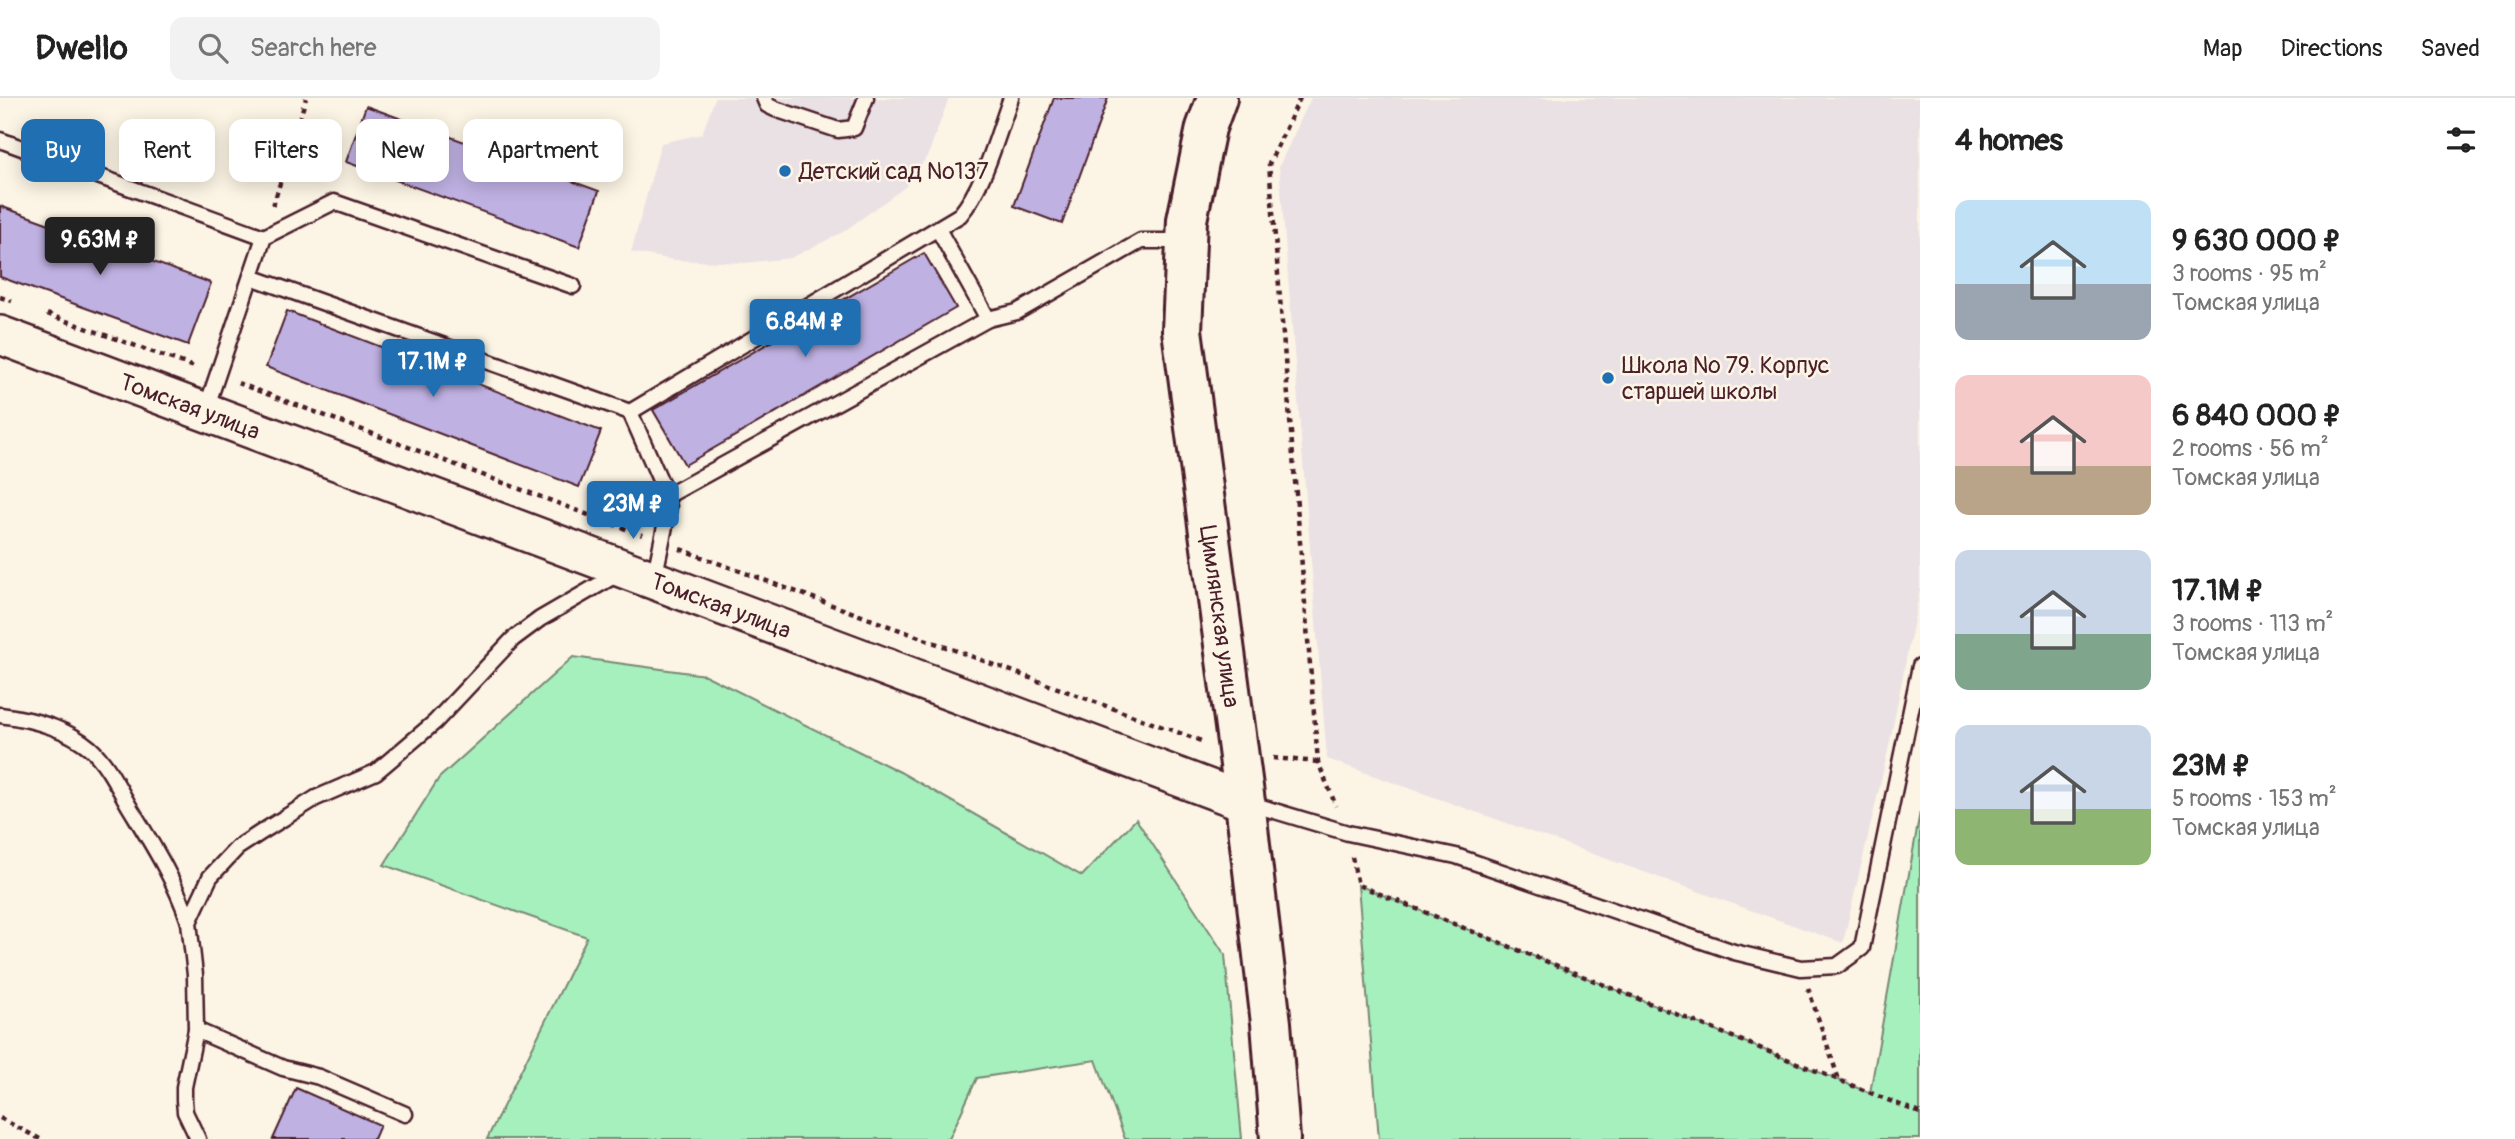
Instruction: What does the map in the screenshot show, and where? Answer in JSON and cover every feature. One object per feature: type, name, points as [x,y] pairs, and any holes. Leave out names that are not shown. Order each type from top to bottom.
[{"type":"main road","name":"Цимлянская улица","points":[[1217,98],[1206,128],[1186,220],[1182,330],[1245,802],[1271,1023],[1280,1139]]},
{"type":"street","name":"Томская улица","points":[[0,335],[1245,802]]},
{"type":"lane","points":[[764,98],[767,105],[775,109],[838,130],[854,128],[866,98]]},
{"type":"lane","points":[[630,412],[960,215],[970,202],[1012,98]]},
{"type":"lane","points":[[0,140],[264,237]]},
{"type":"lane","points":[[205,412],[264,237],[334,202],[573,286]]},
{"type":"lane","points":[[938,229],[988,319]]},
{"type":"lane","points":[[667,496],[988,319],[1017,312],[1141,241],[1185,241]]},
{"type":"lane","points":[[189,922],[210,877],[237,848],[316,798],[376,772],[435,722],[513,639],[540,619],[640,575],[668,518],[667,496],[630,412],[251,277]]},
{"type":"lane","points":[[1245,802],[1348,833],[1456,856],[1734,952],[1801,968],[1837,966],[1862,948],[1920,666]]},
{"type":"lane","points":[[0,715],[26,718],[50,726],[70,734],[91,749],[104,764],[179,892],[189,922],[195,975],[196,1030],[184,1087],[184,1100],[185,1112],[198,1139]]},
{"type":"lane","points":[[196,1030],[283,1068],[319,1077],[405,1114]]},
{"type":"path","points":[[264,237],[306,98]]},
{"type":"path","points":[[1300,98],[1269,164],[1318,762],[1348,833],[1358,885],[1920,1113]]},
{"type":"path","points":[[1801,968],[1839,1080]]},
{"type":"path","points":[[0,1118],[40,1139]]},
{"type":"shaded area","name":"Детский сад №137","points":[[715,98],[949,98],[928,155],[905,187],[843,232],[791,258],[745,263],[673,260],[631,252],[661,143],[702,134]]},
{"type":"shaded area","name":"Школа № 79. Корпус старшей школы","points":[[1311,98],[1920,98],[1920,590],[1889,746],[1843,943],[1327,759],[1279,166]]},
{"type":"green space","points":[[573,657],[705,675],[900,772],[1082,876],[1136,819],[1225,955],[1242,1139],[1125,1139],[1096,1060],[977,1078],[949,1139],[487,1139],[587,937],[384,865],[439,778]]},
{"type":"green space","points":[[1920,812],[1920,1139],[1379,1139],[1358,885],[1870,1093]]},
{"type":"building","points":[[1054,98],[1108,98],[1062,224],[1014,206]]},
{"type":"building","points":[[366,106],[402,119],[361,119]]},
{"type":"building","points":[[356,134],[356,166],[346,162]]},
{"type":"building","points":[[449,136],[463,141],[463,182],[574,182],[599,191],[579,247],[401,182],[449,182]]},
{"type":"building","points":[[0,206],[211,283],[188,345],[0,277]]},
{"type":"building","points":[[924,253],[956,308],[685,465],[653,410]]},
{"type":"building","points":[[287,311],[601,431],[579,487],[266,367]]},
{"type":"building","points":[[296,1088],[380,1125],[374,1139],[273,1139]]},
{"type":"place","name":"Детский сад №137","points":[[785,171]]},
{"type":"place","name":"Школа № 79. Корпус старшей школы","points":[[1608,378]]}]
